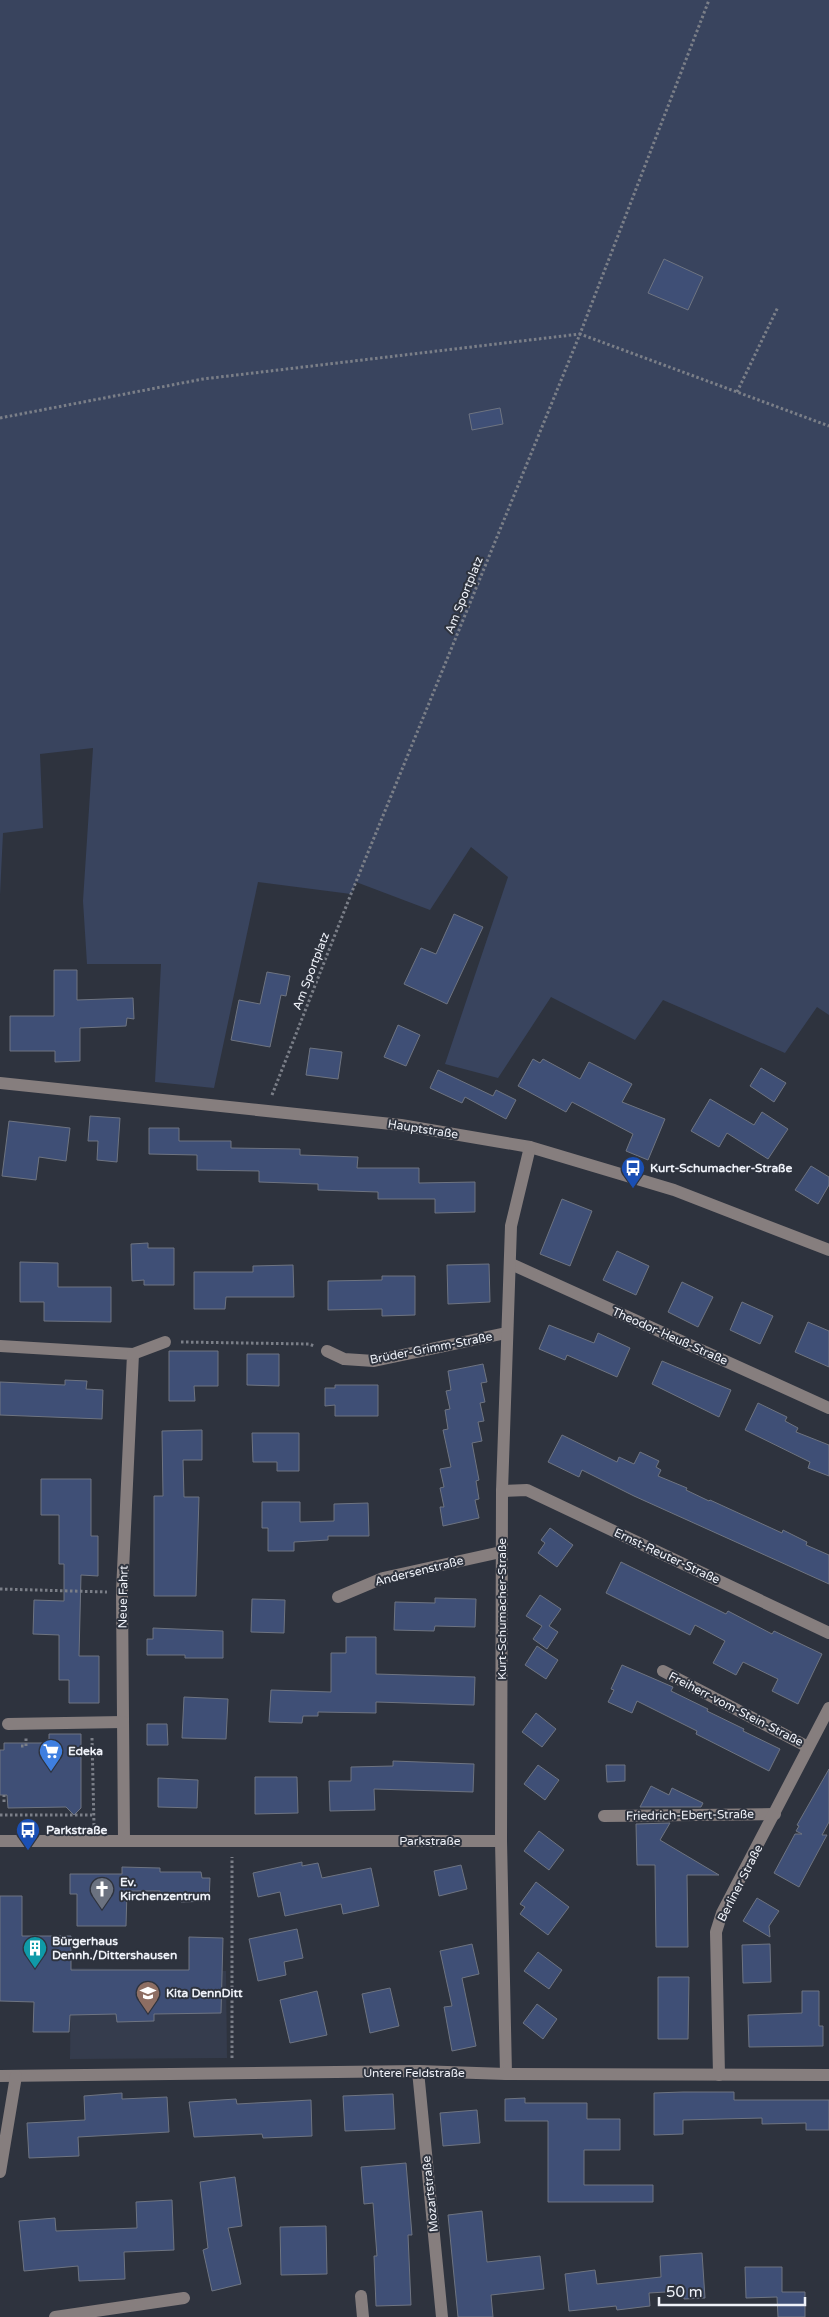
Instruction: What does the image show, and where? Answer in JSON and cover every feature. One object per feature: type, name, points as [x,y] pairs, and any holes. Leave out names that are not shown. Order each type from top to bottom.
[{"type":"street","name":"Hauptstraße","points":[[0,1083],[401,1125],[530,1147],[674,1190],[829,1250]]},
{"type":"street","name":"Kurt-Schumacher-Straße","points":[[506,2074],[501,1842],[501,1552],[506,1333],[511,1264],[511,1226],[530,1147]]},
{"type":"street","name":"Theodor-Heuß-Straße","points":[[511,1264],[829,1408]]},
{"type":"street","name":"Brüder-Grimm-Straße","points":[[327,1350],[344,1360],[374,1361],[506,1333]]},
{"type":"street","points":[[0,1346],[133,1354],[165,1342]]},
{"type":"street","name":"Neue Fahrt","points":[[124,1841],[122,1592],[133,1354]]},
{"type":"street","name":"Ernst-Reuter-Straße","points":[[502,1491],[527,1490],[829,1633]]},
{"type":"street","name":"Andersenstraße","points":[[338,1597],[383,1578],[501,1552]]},
{"type":"street","name":"Freiherr-vom-Stein-Straße","points":[[663,1672],[808,1747]]},
{"type":"street","name":"Berliner Straße","points":[[719,2075],[716,1932],[722,1913],[829,1708]]},
{"type":"street","points":[[8,1724],[123,1722]]},
{"type":"street","name":"Friedrich-Ebert-Straße","points":[[604,1816],[775,1814]]},
{"type":"street","name":"Parkstraße","points":[[0,1841],[501,1842]]},
{"type":"street","name":"Untere Feldstraße","points":[[0,2076],[418,2071],[506,2074],[829,2075]]},
{"type":"street","name":"Mozartstraße","points":[[418,2071],[442,2317]]},
{"type":"street","points":[[0,2172],[16,2076]]},
{"type":"street","points":[[361,2296],[363,2317]]},
{"type":"street","points":[[55,2317],[184,2298]]},
{"type":"path","name":"Am Sportplatz","points":[[266,1110],[351,894],[580,334],[709,0]]},
{"type":"path","points":[[737,392],[778,306]]},
{"type":"path","points":[[0,418],[203,379],[580,334],[829,426]]},
{"type":"path","points":[[165,1342],[309,1344],[327,1350]]},
{"type":"path","points":[[0,1589],[122,1592]]},
{"type":"path","points":[[92,1728],[92,1826],[100,1826]]},
{"type":"path","points":[[4,1795],[4,1802]]},
{"type":"path","points":[[0,1815],[92,1815]]},
{"type":"path","points":[[232,1841],[232,2073]]},
{"type":"shaded area","points":[[0,0],[829,0],[829,1015],[817,1007],[785,1053],[663,1000],[635,1040],[551,997],[498,1078],[445,1064],[508,877],[471,847],[430,910],[356,882],[351,894],[258,882],[214,1088],[155,1082],[161,964],[87,964],[83,901],[93,748],[40,754],[43,828],[3,833],[0,895]]},
{"type":"shaded area","name":"Kita DennDitt","points":[[71,1968],[226,1971],[227,2058],[70,2059]]},
{"type":"building","points":[[664,259],[703,277],[688,310],[648,293]]},
{"type":"building","points":[[500,408],[503,424],[472,430],[469,414]]},
{"type":"building","points":[[454,914],[483,927],[447,1004],[404,984],[421,948],[436,954]]},
{"type":"building","points":[[54,970],[77,970],[77,1000],[133,998],[134,1019],[127,1018],[126,1026],[80,1028],[80,1061],[55,1062],[55,1051],[10,1051],[10,1016],[54,1016]]},
{"type":"building","points":[[267,972],[290,976],[286,996],[281,995],[270,1047],[231,1040],[239,1000],[260,1004]]},
{"type":"building","points":[[398,1025],[420,1035],[406,1066],[384,1057]]},
{"type":"building","points":[[310,1048],[342,1052],[338,1079],[306,1075]]},
{"type":"building","points":[[533,1059],[540,1063],[543,1059],[580,1079],[589,1062],[632,1084],[622,1102],[665,1119],[648,1160],[626,1151],[633,1134],[572,1102],[566,1112],[518,1086]]},
{"type":"building","points":[[761,1068],[786,1083],[774,1102],[750,1086]]},
{"type":"building","points":[[438,1070],[493,1096],[496,1090],[516,1100],[506,1119],[465,1097],[462,1103],[430,1088]]},
{"type":"building","points":[[710,1099],[754,1125],[762,1112],[788,1129],[768,1159],[727,1133],[719,1147],[691,1131]]},
{"type":"building","points":[[90,1116],[120,1118],[117,1162],[97,1160],[98,1141],[88,1141]]},
{"type":"building","points":[[9,1121],[70,1128],[66,1161],[39,1157],[36,1180],[2,1176]]},
{"type":"building","points":[[149,1128],[179,1128],[179,1141],[231,1141],[231,1148],[300,1149],[300,1155],[358,1157],[357,1168],[419,1168],[419,1183],[475,1182],[475,1212],[435,1213],[435,1199],[378,1199],[378,1192],[318,1190],[318,1184],[259,1182],[259,1171],[197,1170],[197,1155],[149,1154]]},
{"type":"building","points":[[811,1166],[829,1177],[829,1185],[818,1204],[795,1190]]},
{"type":"building","points":[[562,1199],[592,1211],[570,1266],[540,1254]]},
{"type":"building","points":[[148,1243],[148,1248],[174,1248],[174,1285],[144,1285],[144,1280],[132,1281],[131,1244]]},
{"type":"building","points":[[617,1251],[649,1266],[636,1295],[603,1280]]},
{"type":"building","points":[[20,1262],[58,1263],[58,1287],[111,1287],[111,1322],[44,1321],[44,1302],[20,1302]]},
{"type":"building","points":[[489,1264],[490,1302],[448,1304],[447,1265]]},
{"type":"building","points":[[293,1265],[294,1297],[226,1297],[225,1309],[194,1309],[194,1272],[253,1272],[253,1266]]},
{"type":"building","points":[[382,1276],[415,1276],[415,1315],[382,1316],[382,1309],[328,1310],[328,1281],[382,1280]]},
{"type":"building","points":[[682,1282],[713,1297],[698,1327],[668,1312]]},
{"type":"building","points":[[742,1302],[773,1316],[760,1344],[730,1330]]},
{"type":"building","points":[[808,1322],[829,1331],[829,1367],[795,1352]]},
{"type":"building","points":[[549,1325],[594,1343],[598,1333],[630,1348],[617,1377],[567,1355],[565,1360],[539,1349]]},
{"type":"building","points":[[169,1351],[218,1351],[218,1386],[194,1386],[195,1401],[169,1401]]},
{"type":"building","points":[[247,1354],[279,1354],[279,1386],[247,1385]]},
{"type":"building","points":[[662,1361],[731,1390],[719,1417],[652,1384]]},
{"type":"building","points":[[483,1364],[487,1382],[481,1383],[485,1402],[480,1403],[484,1421],[478,1422],[482,1441],[472,1443],[479,1480],[476,1481],[479,1499],[475,1500],[479,1518],[443,1526],[440,1507],[444,1507],[440,1488],[444,1487],[440,1469],[451,1467],[443,1430],[448,1429],[445,1410],[450,1409],[446,1391],[451,1390],[448,1371]]},
{"type":"building","points":[[65,1380],[87,1381],[86,1389],[103,1390],[102,1419],[0,1415],[0,1382],[65,1385]]},
{"type":"building","points":[[335,1385],[378,1385],[378,1416],[335,1416],[335,1405],[325,1406],[325,1388],[335,1388]]},
{"type":"building","points":[[758,1403],[787,1417],[785,1421],[798,1428],[796,1432],[829,1445],[829,1476],[808,1468],[810,1462],[745,1430]]},
{"type":"building","points":[[202,1430],[202,1460],[183,1460],[184,1497],[199,1497],[196,1596],[154,1596],[154,1496],[163,1496],[162,1431]]},
{"type":"building","points":[[252,1433],[299,1433],[299,1471],[277,1471],[277,1462],[253,1462]]},
{"type":"building","points":[[562,1435],[617,1462],[619,1457],[634,1464],[640,1452],[659,1461],[656,1467],[661,1470],[658,1476],[687,1488],[686,1490],[709,1501],[782,1533],[783,1530],[807,1542],[806,1545],[829,1555],[829,1584],[634,1496],[582,1470],[579,1477],[548,1462]]},
{"type":"building","points":[[41,1479],[91,1479],[91,1536],[98,1536],[98,1576],[81,1575],[79,1656],[99,1656],[99,1703],[69,1703],[69,1680],[59,1680],[59,1635],[33,1634],[34,1600],[64,1601],[64,1564],[59,1564],[59,1515],[41,1515]]},
{"type":"building","points":[[262,1502],[300,1502],[300,1522],[334,1521],[334,1504],[368,1503],[369,1536],[328,1536],[328,1540],[294,1542],[294,1551],[268,1551],[268,1528],[262,1528]]},
{"type":"building","points":[[550,1528],[573,1545],[557,1567],[538,1553],[545,1543],[541,1540]]},
{"type":"building","points":[[621,1562],[726,1614],[728,1611],[772,1634],[774,1631],[822,1654],[798,1704],[772,1691],[778,1679],[743,1662],[736,1675],[713,1663],[725,1641],[695,1625],[690,1635],[606,1593]]},
{"type":"building","points":[[540,1595],[561,1609],[549,1626],[558,1632],[547,1649],[533,1639],[542,1626],[526,1616]]},
{"type":"building","points":[[435,1598],[476,1599],[475,1627],[435,1626],[434,1631],[394,1630],[395,1602],[435,1603]]},
{"type":"building","points":[[252,1599],[285,1600],[284,1633],[251,1632]]},
{"type":"building","points":[[153,1628],[223,1631],[223,1658],[147,1655],[147,1639],[153,1639]]},
{"type":"building","points":[[346,1637],[376,1637],[376,1674],[475,1677],[474,1705],[376,1702],[376,1713],[318,1712],[318,1716],[303,1716],[302,1723],[269,1722],[271,1690],[331,1692],[331,1653],[346,1653]]},
{"type":"building","points":[[537,1646],[558,1660],[546,1679],[525,1665]]},
{"type":"building","points":[[622,1665],[673,1687],[671,1691],[780,1749],[769,1771],[696,1734],[697,1731],[637,1701],[632,1713],[608,1702],[614,1690],[611,1689]]},
{"type":"building","points":[[184,1697],[228,1699],[226,1739],[182,1738]]},
{"type":"building","points":[[536,1713],[556,1729],[542,1747],[522,1732]]},
{"type":"building","points":[[147,1724],[167,1724],[168,1745],[147,1745]]},
{"type":"building","name":"Edeka","points":[[49,1734],[81,1734],[81,1808],[74,1815],[66,1807],[8,1808],[7,1795],[0,1795],[0,1750],[4,1750],[4,1743],[49,1743]]},
{"type":"building","points":[[393,1761],[474,1764],[473,1792],[374,1789],[375,1810],[330,1811],[329,1781],[351,1781],[351,1767],[393,1766]]},
{"type":"building","points":[[538,1765],[559,1780],[545,1800],[524,1784]]},
{"type":"building","points":[[606,1765],[625,1765],[625,1781],[607,1782]]},
{"type":"building","points":[[829,1769],[829,1822],[822,1835],[827,1835],[799,1887],[774,1873],[795,1834],[802,1834],[796,1831],[799,1826],[797,1825]]},
{"type":"building","points":[[255,1777],[297,1777],[298,1813],[255,1814]]},
{"type":"building","points":[[158,1778],[198,1780],[197,1808],[158,1807]]},
{"type":"building","points":[[651,1786],[669,1795],[672,1788],[703,1803],[701,1807],[640,1807]]},
{"type":"building","points":[[670,1823],[660,1840],[719,1875],[687,1875],[688,1947],[656,1947],[655,1865],[637,1865],[636,1824]]},
{"type":"building","points":[[539,1831],[564,1850],[549,1870],[524,1851]]},
{"type":"building","points":[[302,1862],[302,1866],[318,1863],[322,1878],[371,1868],[379,1906],[343,1914],[341,1904],[285,1916],[280,1892],[258,1897],[253,1873]]},
{"type":"building","points":[[461,1865],[467,1889],[439,1896],[434,1871]]},
{"type":"building","name":"Ev. Kirchenzentrum","points":[[122,1867],[160,1868],[160,1872],[201,1872],[202,1878],[210,1878],[209,1901],[181,1902],[181,1895],[160,1895],[160,1891],[127,1891],[126,1926],[77,1926],[77,1894],[70,1894],[70,1874],[122,1874]]},
{"type":"building","points":[[536,1882],[569,1907],[548,1935],[520,1914],[525,1907],[520,1904]]},
{"type":"building","points":[[0,1896],[22,1896],[22,1936],[71,1936],[71,1970],[189,1970],[189,1937],[223,1938],[221,2013],[154,2014],[154,2021],[117,2022],[116,2014],[70,2015],[69,2032],[33,2032],[34,2002],[0,2001]]},
{"type":"building","points":[[757,1898],[779,1911],[769,1926],[770,1937],[743,1921]]},
{"type":"building","points":[[297,1929],[303,1958],[284,1962],[286,1975],[258,1981],[249,1939]]},
{"type":"building","points":[[472,1944],[479,1974],[462,1978],[476,2046],[452,2051],[444,2007],[452,2006],[440,1951]]},
{"type":"building","points":[[770,1944],[771,1982],[743,1983],[742,1945]]},
{"type":"building","points":[[538,1952],[562,1970],[549,1989],[524,1971]]},
{"type":"building","points":[[658,1977],[689,1977],[688,2039],[658,2039]]},
{"type":"building","points":[[390,1988],[399,2026],[370,2033],[362,1994]]},
{"type":"building","points":[[317,1991],[327,2035],[290,2043],[280,2000]]},
{"type":"building","points":[[802,1991],[819,1991],[819,2026],[823,2026],[823,2046],[749,2047],[748,2015],[802,2013]]},
{"type":"building","points":[[537,2004],[557,2019],[543,2039],[523,2023]]},
{"type":"building","points":[[734,2092],[734,2100],[829,2100],[829,2130],[806,2130],[806,2123],[762,2124],[762,2118],[683,2120],[683,2134],[654,2135],[654,2093]]},
{"type":"building","points":[[122,2093],[122,2099],[167,2097],[169,2132],[78,2137],[79,2156],[29,2158],[27,2123],[85,2120],[84,2096]]},
{"type":"building","points":[[393,2094],[395,2129],[345,2131],[343,2096]]},
{"type":"building","points":[[525,2098],[525,2103],[587,2103],[587,2119],[620,2119],[620,2150],[584,2150],[584,2185],[653,2185],[653,2202],[548,2202],[548,2121],[505,2121],[505,2099]]},
{"type":"building","points":[[236,2099],[237,2104],[311,2100],[312,2136],[263,2138],[262,2134],[194,2137],[189,2102]]},
{"type":"building","points":[[477,2110],[480,2143],[443,2146],[440,2113]]},
{"type":"building","points":[[406,2163],[412,2235],[408,2235],[411,2305],[376,2306],[374,2256],[377,2256],[373,2203],[364,2204],[361,2167]]},
{"type":"building","points":[[235,2177],[242,2226],[228,2228],[241,2284],[212,2291],[203,2250],[208,2248],[200,2182]]},
{"type":"building","points":[[172,2200],[174,2250],[124,2252],[125,2279],[79,2281],[78,2266],[24,2271],[19,2221],[55,2218],[56,2231],[137,2228],[136,2202]]},
{"type":"building","points":[[482,2211],[487,2262],[540,2256],[544,2289],[491,2295],[493,2317],[458,2317],[448,2215]]},
{"type":"building","points":[[326,2226],[327,2274],[281,2275],[280,2227]]},
{"type":"building","points":[[702,2253],[705,2298],[684,2299],[683,2291],[649,2293],[650,2306],[617,2310],[616,2306],[569,2311],[565,2274],[595,2270],[597,2284],[661,2277],[660,2256]]},
{"type":"building","points":[[745,2267],[782,2267],[782,2292],[805,2292],[805,2317],[778,2317],[777,2297],[746,2298]]},
{"type":"place","name":"Kurt-Schumacher-Straße","points":[[633,1189]]},
{"type":"place","name":"Edeka","points":[[51,1772]]},
{"type":"place","name":"Parkstraße","points":[[28,1851]]},
{"type":"place","name":"Ev. Kirchenzentrum","points":[[102,1910]]},
{"type":"place","name":"Bürgerhaus Dennh./Dittershausen","points":[[35,1969]]},
{"type":"place","name":"Kita DennDitt","points":[[148,2014]]}]
